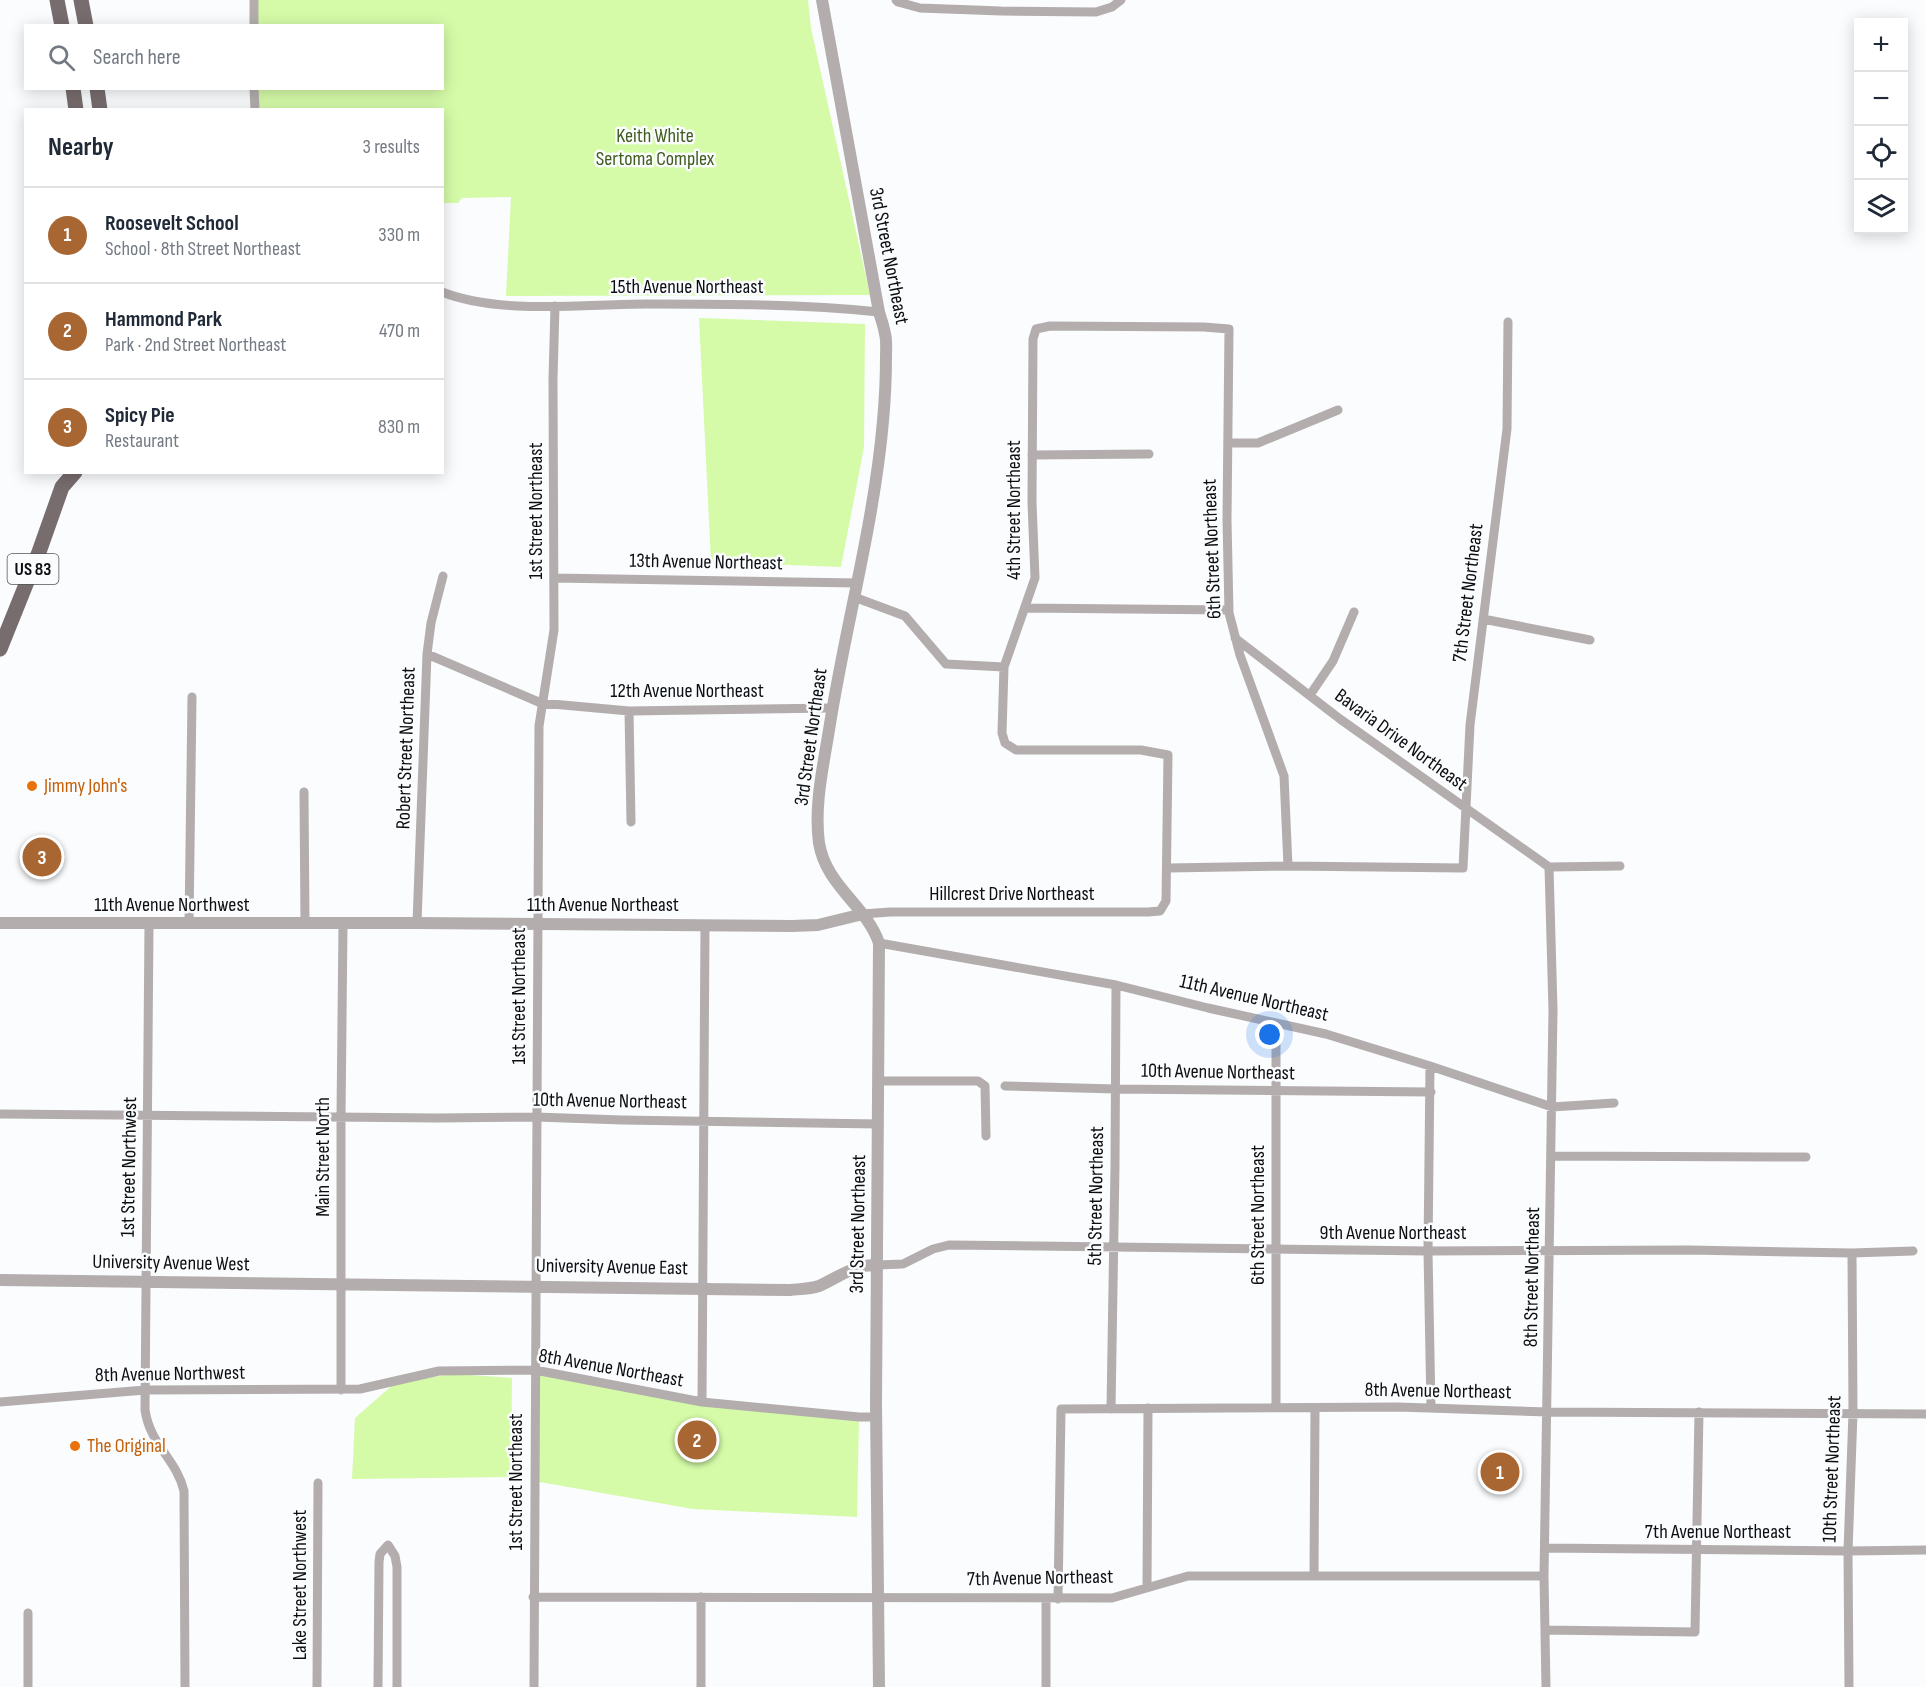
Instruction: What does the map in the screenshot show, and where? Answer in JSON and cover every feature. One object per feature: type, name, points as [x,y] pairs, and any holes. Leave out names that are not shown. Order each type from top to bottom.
[{"type":"main road","points":[[57,0],[62,24]]},
{"type":"main road","points":[[81,0],[86,24]]},
{"type":"main road","points":[[73,90],[76,108]]},
{"type":"main road","points":[[97,90],[100,108]]},
{"type":"main road","name":"US 83","points":[[0,649],[39,552],[60,480]]},
{"type":"street","points":[[254,0],[254,24]]},
{"type":"street","name":"3rd Street Northeast","points":[[822,0],[879,312],[886,335],[885,395],[880,454],[858,583],[832,708],[818,796],[819,841],[822,855],[830,873],[845,895],[874,929],[879,943],[880,1082],[876,1417],[879,1687]]},
{"type":"street","points":[[896,0],[898,3],[920,8],[1096,12],[1120,0]]},
{"type":"street","points":[[254,90],[255,108]]},
{"type":"street","name":"15th Avenue Northeast","points":[[444,293],[494,305],[798,305],[879,312]]},
{"type":"street","name":"1st Street Northeast","points":[[534,1687],[539,726],[554,630],[555,306]]},
{"type":"street","name":"7th Street Northeast","points":[[1288,866],[1463,868],[1470,725],[1507,429],[1508,322]]},
{"type":"street","name":"6th Street Northeast","points":[[1033,339],[1036,329],[1050,326],[1229,329],[1229,610],[1240,655],[1284,776],[1288,866]]},
{"type":"street","name":"4th Street Northeast","points":[[1033,339],[1032,502],[1035,578],[1004,667],[1002,732],[1005,743],[1016,750],[1142,750],[1167,755],[1168,867]]},
{"type":"street","points":[[1228,443],[1258,443],[1338,411]]},
{"type":"street","points":[[1032,455],[1149,454]]},
{"type":"street","name":"Robert Street Northeast","points":[[417,923],[427,654],[431,623],[443,576]]},
{"type":"street","name":"13th Avenue Northeast","points":[[554,578],[858,583]]},
{"type":"street","points":[[854,597],[905,616],[946,664],[1004,667]]},
{"type":"street","points":[[1025,608],[1229,610]]},
{"type":"street","points":[[1310,695],[1333,661],[1354,612]]},
{"type":"street","points":[[1483,620],[1590,640]]},
{"type":"street","name":"Bavaria Drive Northeast","points":[[1235,638],[1341,719],[1549,867]]},
{"type":"street","name":"12th Avenue Northeast","points":[[427,654],[541,703],[628,711],[832,708]]},
{"type":"street","points":[[189,924],[192,697]]},
{"type":"street","points":[[628,711],[631,822]]},
{"type":"street","points":[[304,792],[305,924]]},
{"type":"street","points":[[1168,867],[1288,866]]},
{"type":"street","points":[[1549,867],[1620,866]]},
{"type":"street","name":"Hillcrest Drive Northeast","points":[[863,914],[1161,911],[1166,901],[1168,867]]},
{"type":"street","name":"8th Street Northeast","points":[[1546,1687],[1545,1548],[1553,1010],[1549,867]]},
{"type":"street","name":"11th Avenue Northeast","points":[[343,924],[792,926],[818,925],[863,914]]},
{"type":"street","name":"11th Avenue Northwest","points":[[0,923],[343,924]]},
{"type":"street","name":"1st Street Northwest","points":[[149,924],[145,1410],[155,1440],[178,1472],[184,1491],[185,1687]]},
{"type":"street","name":"Main Street North","points":[[341,1390],[343,924]]},
{"type":"street","points":[[702,1402],[705,925]]},
{"type":"street","name":"11th Avenue Northeast","points":[[879,943],[1116,985],[1326,1034],[1552,1107],[1614,1103]]},
{"type":"street","name":"5th Street Northeast","points":[[1111,1408],[1116,985]]},
{"type":"street","name":"6th Street Northeast","points":[[1276,1023],[1276,1407]]},
{"type":"street","points":[[1430,1066],[1428,1251],[1431,1408]]},
{"type":"street","points":[[880,1082],[978,1081],[985,1086],[986,1136]]},
{"type":"street","name":"10th Avenue Northeast","points":[[1005,1086],[1431,1092]]},
{"type":"street","name":"10th Avenue Northeast","points":[[0,1114],[536,1117],[879,1124]]},
{"type":"street","points":[[1551,1156],[1806,1157]]},
{"type":"street","name":"9th Avenue Northeast","points":[[877,1265],[903,1264],[933,1249],[949,1245],[1428,1251],[1689,1250],[1852,1253],[1913,1251]]},
{"type":"street","name":"10th Street Northeast","points":[[1849,1687],[1848,1551],[1853,1413],[1852,1253]]},
{"type":"street","name":"University Avenue East","points":[[341,1284],[805,1289],[818,1286],[853,1268],[877,1265]]},
{"type":"street","name":"University Avenue West","points":[[0,1280],[341,1284]]},
{"type":"street","name":"8th Avenue Northeast","points":[[341,1390],[370,1388],[439,1371],[535,1370],[702,1402],[876,1417]]},
{"type":"street","name":"8th Avenue Northwest","points":[[0,1402],[145,1390],[341,1390]]},
{"type":"street","name":"8th Avenue Northeast","points":[[1058,1599],[1061,1409],[1276,1407],[1431,1408],[1548,1412],[1926,1414]]},
{"type":"street","points":[[1147,1587],[1148,1408]]},
{"type":"street","points":[[1314,1576],[1315,1408]]},
{"type":"street","points":[[1545,1630],[1695,1632],[1699,1412]]},
{"type":"street","name":"Lake Street Northwest","points":[[317,1687],[318,1483]]},
{"type":"street","points":[[378,1687],[378,1566],[380,1554],[388,1545],[395,1556],[397,1567],[397,1687]]},
{"type":"street","name":"7th Avenue Northeast","points":[[1545,1548],[1926,1550]]},
{"type":"street","name":"7th Avenue Northeast","points":[[533,1597],[1112,1598],[1188,1576],[1545,1576]]},
{"type":"street","points":[[700,1687],[701,1597]]},
{"type":"street","points":[[1046,1598],[1046,1687]]},
{"type":"street","points":[[28,1613],[28,1687]]},
{"type":"green space","name":"Keith White Sertoma Complex","points":[[258,0],[808,0],[811,28],[870,295],[506,296],[511,197],[462,198],[458,203],[444,203],[444,108],[255,108],[256,90],[444,90],[444,24],[257,24]]},
{"type":"green space","points":[[699,318],[865,324],[864,447],[841,567],[711,562]]},
{"type":"green space","points":[[535,1370],[702,1402],[859,1417],[857,1517],[693,1509],[534,1481]]},
{"type":"green space","points":[[454,1374],[512,1378],[511,1477],[352,1479],[355,1418],[396,1382]]},
{"type":"place","name":"Jimmy John's","points":[[32,786]]},
{"type":"place","name":"Spicy Pie","points":[[42,857]]},
{"type":"place","name":"Hammond Park","points":[[697,1440]]},
{"type":"place","name":"The Original","points":[[75,1446]]},
{"type":"place","name":"Roosevelt School","points":[[1500,1472]]}]
